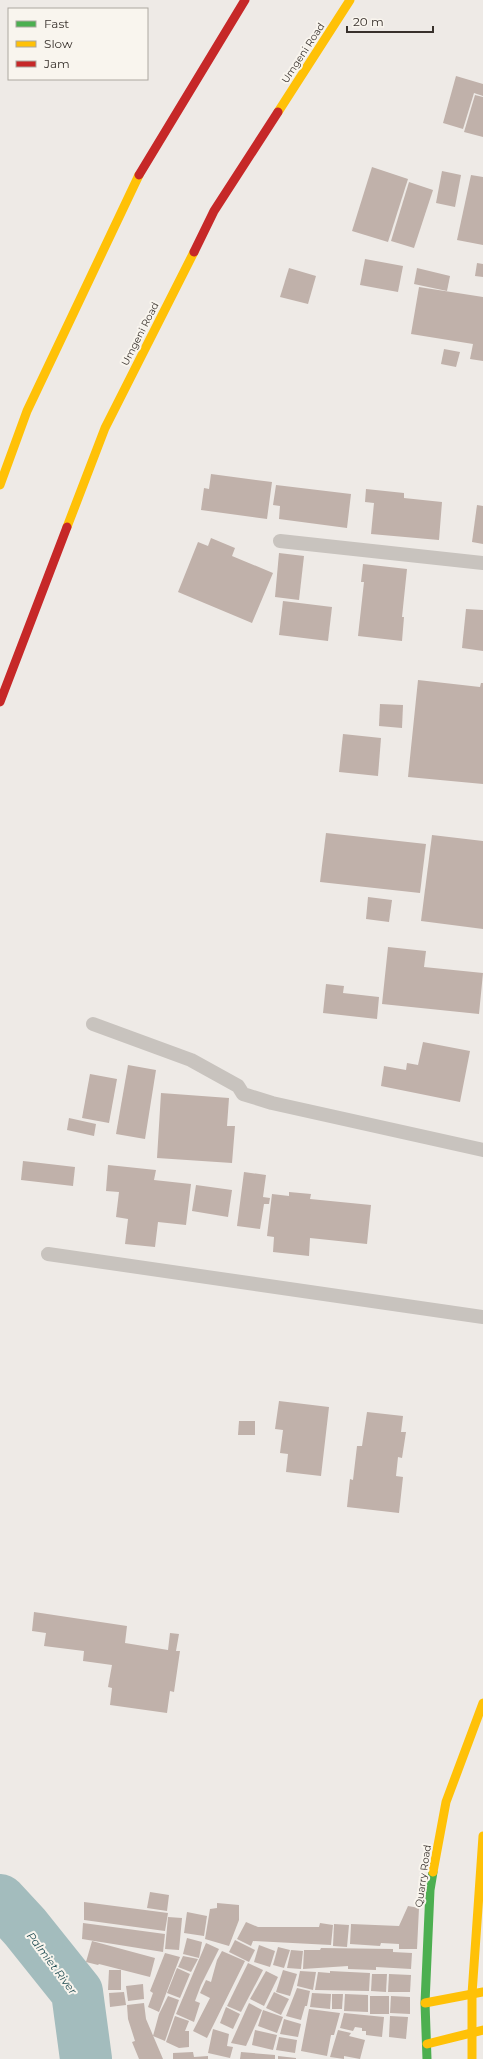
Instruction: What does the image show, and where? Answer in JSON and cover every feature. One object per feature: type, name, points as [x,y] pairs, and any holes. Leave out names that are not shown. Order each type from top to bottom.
[{"type":"main road","points":[[0,485],[27,411],[138,176],[245,0]]},
{"type":"main road","name":"Umgeni Road","points":[[0,702],[106,428],[214,211],[350,0]]},
{"type":"main road","name":"Quarry Road","points":[[427,2059],[425,2003],[430,1890],[446,1802],[483,1703]]},
{"type":"main road","points":[[472,2059],[472,1994],[483,1836]]},
{"type":"main road","points":[[481,1857],[483,1868]]},
{"type":"main road","points":[[425,2003],[483,1992]]},
{"type":"main road","points":[[427,2044],[483,2030]]},
{"type":"lane","points":[[280,541],[483,563]]},
{"type":"lane","points":[[93,1024],[191,1060],[238,1086],[243,1094],[265,1101],[483,1150]]},
{"type":"lane","points":[[48,1254],[483,1317]]},
{"type":"building","points":[[456,76],[483,84],[483,96],[474,93],[463,129],[443,123]]},
{"type":"building","points":[[475,95],[483,97],[483,137],[464,132]]},
{"type":"building","points":[[372,167],[408,179],[388,242],[352,231]]},
{"type":"building","points":[[442,171],[461,175],[455,207],[436,203]]},
{"type":"building","points":[[471,175],[483,177],[483,245],[457,240]]},
{"type":"building","points":[[409,182],[433,190],[414,248],[391,241]]},
{"type":"building","points":[[365,259],[403,266],[398,292],[360,285]]},
{"type":"building","points":[[477,263],[483,264],[483,277],[475,276]]},
{"type":"building","points":[[289,268],[316,276],[308,304],[280,297]]},
{"type":"building","points":[[417,268],[450,276],[447,291],[414,284]]},
{"type":"building","points":[[419,287],[483,297],[483,361],[470,359],[473,344],[411,334]]},
{"type":"building","points":[[444,349],[460,352],[456,367],[441,364]]},
{"type":"building","points":[[211,474],[272,482],[267,519],[201,510],[204,488],[209,489]]},
{"type":"building","points":[[276,485],[351,494],[347,528],[279,519],[280,506],[273,505]]},
{"type":"building","points":[[366,489],[404,493],[404,498],[442,502],[439,540],[371,534],[374,503],[365,502]]},
{"type":"building","points":[[477,505],[483,506],[483,544],[472,542]]},
{"type":"building","points":[[211,538],[235,548],[232,556],[273,573],[252,623],[178,592],[198,542],[208,546]]},
{"type":"building","points":[[279,553],[304,556],[299,600],[275,597]]},
{"type":"building","points":[[363,564],[407,569],[402,617],[404,617],[402,641],[358,636],[364,582],[361,582]]},
{"type":"building","points":[[283,601],[332,607],[328,641],[279,635]]},
{"type":"building","points":[[466,609],[483,610],[483,651],[462,648]]},
{"type":"building","points":[[418,680],[480,687],[481,683],[483,683],[483,784],[408,777]]},
{"type":"building","points":[[380,704],[403,705],[402,728],[379,726]]},
{"type":"building","points":[[343,734],[381,738],[378,776],[339,772]]},
{"type":"building","points":[[326,833],[426,844],[420,893],[320,882]]},
{"type":"building","points":[[432,835],[483,841],[483,929],[421,921]]},
{"type":"building","points":[[368,897],[392,900],[389,922],[366,919]]},
{"type":"building","points":[[388,947],[426,951],[424,967],[483,973],[479,1014],[382,1004]]},
{"type":"building","points":[[326,984],[344,986],[343,993],[379,997],[377,1019],[323,1013]]},
{"type":"building","points":[[423,1042],[470,1051],[460,1102],[381,1086],[384,1066],[406,1070],[407,1063],[418,1065]]},
{"type":"building","points":[[128,1065],[156,1070],[145,1139],[116,1134]]},
{"type":"building","points":[[90,1074],[117,1079],[109,1123],[82,1118]]},
{"type":"building","points":[[161,1093],[229,1098],[227,1126],[235,1126],[232,1163],[157,1158]]},
{"type":"building","points":[[69,1118],[96,1124],[94,1136],[67,1130]]},
{"type":"building","points":[[23,1161],[75,1167],[73,1186],[21,1180]]},
{"type":"building","points":[[108,1165],[156,1170],[154,1180],[191,1184],[186,1225],[158,1222],[155,1247],[125,1244],[128,1219],[116,1217],[119,1192],[106,1191]]},
{"type":"building","points":[[244,1172],[266,1175],[263,1197],[270,1198],[269,1204],[264,1204],[260,1229],[237,1226]]},
{"type":"building","points":[[196,1185],[232,1190],[228,1217],[192,1211]]},
{"type":"building","points":[[289,1192],[311,1194],[310,1199],[371,1205],[367,1244],[310,1238],[309,1256],[273,1252],[274,1237],[267,1236],[272,1194],[289,1196]]},
{"type":"building","points":[[279,1401],[329,1407],[321,1476],[286,1472],[288,1454],[280,1453],[283,1430],[275,1429]]},
{"type":"building","points":[[367,1412],[403,1416],[401,1432],[406,1432],[402,1458],[398,1457],[396,1476],[403,1477],[399,1513],[347,1507],[350,1479],[353,1480],[357,1446],[362,1446]]},
{"type":"building","points":[[239,1421],[255,1421],[255,1435],[238,1435]]},
{"type":"building","points":[[34,1612],[127,1626],[125,1643],[168,1650],[170,1633],[179,1634],[176,1651],[180,1651],[174,1692],[170,1691],[167,1713],[110,1705],[112,1688],[108,1687],[112,1665],[83,1661],[84,1651],[44,1646],[46,1633],[32,1631]]},
{"type":"building","points":[[150,1892],[169,1895],[167,1911],[147,1908]]},
{"type":"building","points":[[84,1902],[168,1913],[165,1931],[84,1920]]},
{"type":"building","points":[[217,1903],[239,1905],[239,1920],[229,1946],[205,1939],[210,1909],[217,1908]]},
{"type":"building","points":[[408,1906],[419,1908],[417,1949],[399,1949],[399,1944],[381,1943],[380,1946],[350,1944],[351,1924],[399,1926]]},
{"type":"building","points":[[187,1912],[207,1916],[204,1936],[184,1933]]},
{"type":"building","points":[[168,1917],[182,1918],[179,1950],[165,1949]]},
{"type":"building","points":[[246,1922],[258,1927],[319,1927],[320,1923],[333,1925],[331,1945],[253,1941],[251,1946],[237,1939]]},
{"type":"building","points":[[83,1923],[165,1934],[163,1952],[82,1939]]},
{"type":"building","points":[[334,1924],[349,1925],[347,1947],[333,1946]]},
{"type":"building","points":[[187,1938],[202,1942],[199,1958],[183,1954]]},
{"type":"building","points":[[235,1940],[255,1950],[249,1962],[229,1952]]},
{"type":"building","points":[[92,1941],[155,1958],[150,1977],[86,1962]]},
{"type":"building","points":[[206,1943],[219,1949],[201,1985],[195,2001],[200,2003],[194,2022],[176,2014]]},
{"type":"building","points":[[259,1945],[275,1951],[270,1967],[254,1962]]},
{"type":"building","points":[[278,1947],[290,1950],[284,1968],[273,1965]]},
{"type":"building","points":[[321,1948],[393,1949],[393,1952],[412,1953],[411,1969],[376,1967],[376,1970],[348,1969],[348,1966],[303,1969],[304,1950],[320,1950]]},
{"type":"building","points":[[291,1950],[303,1951],[301,1969],[287,1968]]},
{"type":"building","points":[[222,1951],[245,1961],[207,2038],[193,2031],[210,1998],[200,1993],[206,1980],[211,1982],[217,1960]]},
{"type":"building","points":[[165,1953],[180,1957],[159,2012],[148,2007],[153,1993],[150,1991]]},
{"type":"building","points":[[183,1956],[198,1959],[191,1972],[178,1967]]},
{"type":"building","points":[[248,1963],[263,1970],[241,2012],[227,2006]]},
{"type":"building","points":[[177,1968],[190,1974],[180,1998],[167,1993]]},
{"type":"building","points":[[109,1970],[121,1970],[121,1990],[108,1990]]},
{"type":"building","points":[[283,1970],[297,1974],[290,1996],[276,1992]]},
{"type":"building","points":[[266,1971],[278,1977],[264,2006],[250,1999]]},
{"type":"building","points":[[300,1971],[316,1972],[313,1990],[297,1986]]},
{"type":"building","points":[[330,1971],[370,1973],[369,1991],[315,1990],[318,1972],[330,1973]]},
{"type":"building","points":[[372,1974],[387,1974],[386,1992],[371,1991]]},
{"type":"building","points":[[389,1974],[411,1975],[410,1992],[388,1992]]},
{"type":"building","points":[[143,1984],[144,1999],[128,2001],[126,1986]]},
{"type":"building","points":[[297,1988],[310,1991],[307,2006],[305,2006],[301,2020],[286,2016]]},
{"type":"building","points":[[124,1992],[126,2005],[110,2007],[109,1993]]},
{"type":"building","points":[[274,1992],[289,1999],[281,2015],[266,2008]]},
{"type":"building","points":[[312,1993],[331,1994],[330,2009],[310,2007]]},
{"type":"building","points":[[332,1994],[343,1994],[342,2009],[332,2009]]},
{"type":"building","points":[[345,1994],[368,1995],[368,2012],[344,2011]]},
{"type":"building","points":[[168,1996],[179,2000],[165,2041],[153,2036],[159,2014]]},
{"type":"building","points":[[370,1996],[389,1996],[389,2014],[370,2014]]},
{"type":"building","points":[[391,1996],[410,1997],[410,2014],[390,2013]]},
{"type":"building","points":[[144,2003],[146,2019],[163,2059],[139,2059],[132,2042],[135,2041],[128,2019],[127,2005]]},
{"type":"building","points":[[249,2003],[262,2010],[246,2046],[231,2043]]},
{"type":"building","points":[[226,2007],[240,2014],[233,2029],[220,2023]]},
{"type":"building","points":[[309,2009],[340,2013],[334,2035],[331,2035],[327,2056],[301,2051]]},
{"type":"building","points":[[263,2010],[283,2017],[277,2033],[258,2026]]},
{"type":"building","points":[[344,2013],[384,2017],[382,2037],[366,2035],[366,2031],[362,2031],[362,2028],[355,2027],[353,2031],[340,2028]]},
{"type":"building","points":[[175,2016],[189,2021],[185,2031],[189,2031],[189,2047],[179,2048],[166,2042]]},
{"type":"building","points":[[390,2016],[408,2017],[406,2039],[389,2037]]},
{"type":"building","points":[[284,2019],[301,2024],[298,2037],[280,2034]]},
{"type":"building","points":[[213,2029],[229,2034],[227,2046],[233,2047],[230,2058],[208,2053]]},
{"type":"building","points":[[255,2030],[277,2035],[273,2050],[252,2045]]},
{"type":"building","points":[[338,2030],[351,2033],[349,2036],[365,2040],[360,2059],[344,2056],[344,2059],[330,2057]]},
{"type":"building","points":[[279,2037],[297,2040],[295,2053],[276,2050]]},
{"type":"building","points":[[193,2052],[194,2057],[208,2056],[208,2059],[173,2059],[173,2053]]},
{"type":"building","points":[[241,2052],[275,2055],[275,2059],[240,2059]]},
{"type":"building","points":[[278,2056],[296,2058],[296,2059],[278,2059]]},
{"type":"waterway","name":"Palmiet River","points":[[0,1900],[25,1927],[77,1992],[86,2059]]},
{"type":"traffic: fast","points":[[427,2059],[425,2003],[430,1890],[433,1872]]},
{"type":"traffic: slow","points":[[278,112],[350,0]]},
{"type":"traffic: slow","points":[[0,485],[27,411],[139,175]]},
{"type":"traffic: slow","points":[[67,527],[105,428],[194,252]]},
{"type":"traffic: slow","points":[[433,1872],[446,1802],[483,1703]]},
{"type":"traffic: slow","points":[[472,2059],[472,1994],[483,1836]]},
{"type":"traffic: slow","points":[[425,2003],[483,1992]]},
{"type":"traffic: slow","points":[[427,2044],[483,2030]]},
{"type":"traffic: jam","points":[[139,175],[245,0]]},
{"type":"traffic: jam","points":[[194,252],[214,211],[278,112]]},
{"type":"traffic: jam","points":[[0,702],[67,527]]}]
